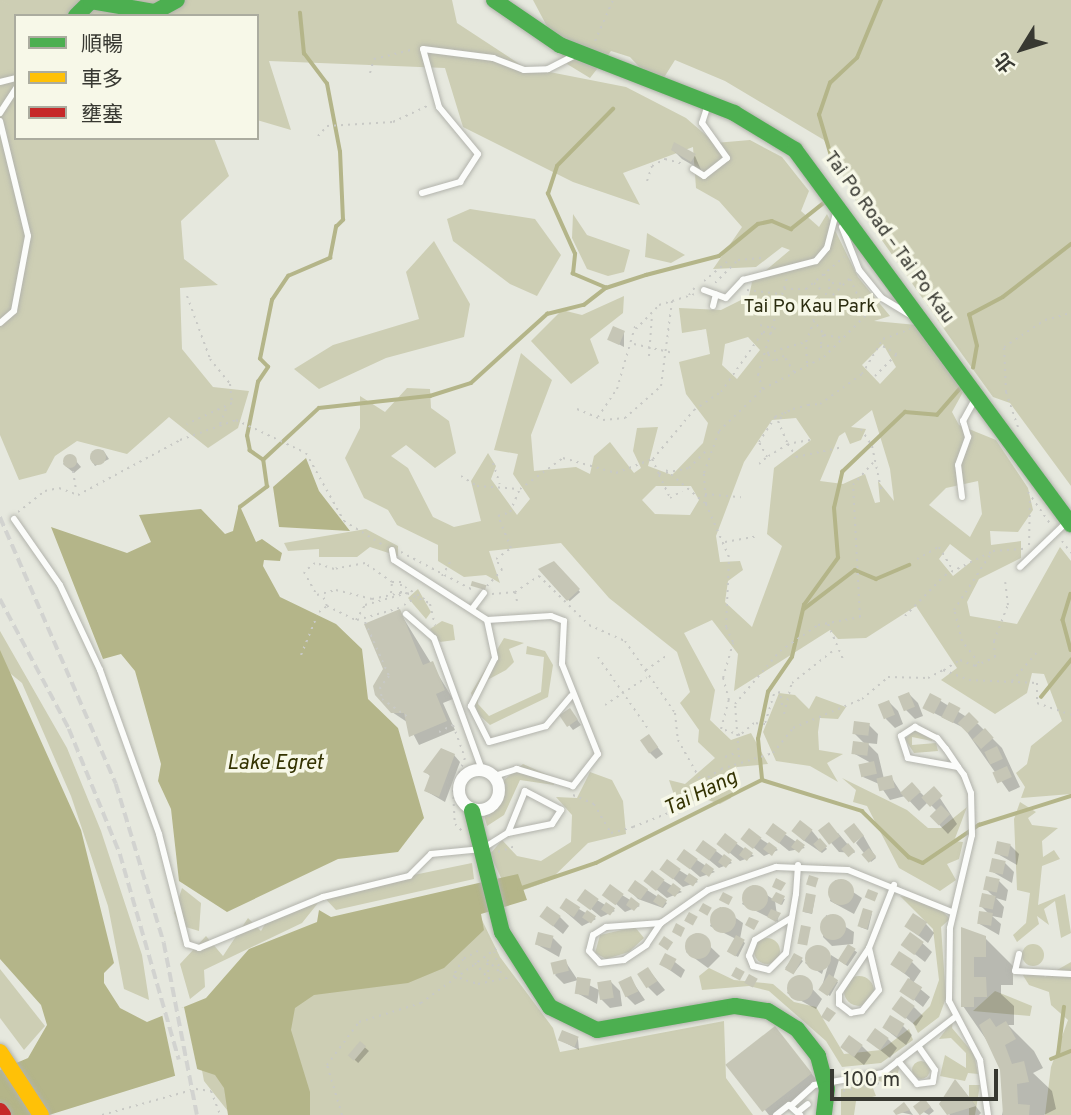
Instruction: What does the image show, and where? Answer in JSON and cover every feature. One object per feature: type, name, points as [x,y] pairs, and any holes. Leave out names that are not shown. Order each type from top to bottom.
[{"type":"main road","points":[[78,14],[91,1],[155,12],[177,0]]},
{"type":"main road","name":"Tai Po Road – Tai Po Kau","points":[[495,0],[579,53],[709,104],[782,138],[839,209],[916,317],[978,397],[1065,525]]},
{"type":"main road","points":[[472,811],[482,849],[492,866],[497,916],[524,972],[564,1018],[614,1030],[751,1007],[797,1029],[818,1056],[825,1082],[824,1115]]},
{"type":"main road","points":[[0,1052],[41,1115]]},
{"type":"street","points":[[481,767],[494,776],[491,805],[472,811],[460,793],[466,776],[481,767]]},
{"type":"lane","points":[[422,193],[460,182],[478,154],[438,101],[423,49],[482,56],[524,70],[548,69],[579,53]]},
{"type":"lane","points":[[0,113],[14,91]]},
{"type":"lane","points":[[692,169],[704,176],[727,158],[702,123],[709,104]]},
{"type":"lane","points":[[0,121],[28,236],[14,311],[0,323]]},
{"type":"lane","points":[[839,209],[851,253],[879,301],[916,317]]},
{"type":"lane","points":[[705,290],[726,298],[736,288],[765,272],[790,271],[816,261],[827,248],[839,209]]},
{"type":"lane","points":[[713,306],[716,294]]},
{"type":"lane","points":[[962,497],[958,465],[968,438],[963,421],[978,397]]},
{"type":"lane","points":[[14,519],[60,585],[100,670],[159,834],[187,944],[199,948],[323,897],[409,876],[431,854],[482,849],[508,834],[552,824],[561,810],[525,791],[508,834]]},
{"type":"lane","points":[[1020,566],[1065,525]]},
{"type":"lane","points":[[392,550],[394,559],[487,620],[551,616],[564,621],[562,664],[571,696],[598,754],[582,781],[564,786],[514,770],[494,776]]},
{"type":"lane","points":[[472,609],[484,593]]},
{"type":"lane","points":[[406,614],[434,638],[481,767]]},
{"type":"lane","points":[[487,620],[495,658],[471,706],[489,742],[546,726],[571,696]]},
{"type":"lane","points":[[958,767],[908,758],[901,736],[911,728],[923,730],[958,767],[973,813],[971,843],[952,912],[954,1018],[980,1060],[988,1115]]},
{"type":"lane","points":[[661,923],[606,927],[593,934],[589,951],[600,963],[624,960],[646,945],[661,923],[724,882],[798,865],[848,870],[894,885],[952,912]]},
{"type":"lane","points":[[790,918],[751,945],[748,956],[758,969],[769,970],[782,958],[790,918],[798,865]]},
{"type":"lane","points":[[869,948],[879,990],[862,1012],[851,1013],[839,1003],[839,993],[869,948],[894,885]]},
{"type":"lane","points":[[1019,954],[1015,971],[1071,974]]},
{"type":"lane","points":[[776,1115],[825,1082],[876,1076],[954,1018]]},
{"type":"lane","points":[[898,1061],[917,1084],[933,1082],[936,1070],[918,1046]]},
{"type":"lane","points":[[791,1106],[799,1113],[808,1104]]},
{"type":"path","points":[[370,73],[374,60],[423,49]]},
{"type":"path","points":[[318,136],[327,126],[338,123],[393,122],[438,101]]},
{"type":"path","points":[[647,181],[653,166],[665,159],[692,169]]},
{"type":"path","points":[[784,289],[814,282],[851,253]]},
{"type":"path","points":[[635,329],[651,314],[672,301],[705,290],[738,260],[761,258]]},
{"type":"path","points":[[689,296],[727,262]]},
{"type":"path","points":[[723,265],[725,273]]},
{"type":"path","points":[[822,302],[859,270]]},
{"type":"path","points":[[763,389],[758,375],[767,353],[790,271]]},
{"type":"path","points":[[824,274],[832,283],[846,284]]},
{"type":"path","points":[[850,279],[859,298],[879,301]]},
{"type":"path","points":[[814,282],[823,292]]},
{"type":"path","points":[[807,364],[806,342],[813,319],[822,302],[823,292],[832,283]]},
{"type":"path","points":[[736,288],[782,294]]},
{"type":"path","points":[[187,296],[210,359],[230,384],[226,410],[219,425]]},
{"type":"path","points":[[577,409],[597,418],[625,418],[658,389],[670,351],[672,301]]},
{"type":"path","points":[[659,474],[666,469],[689,468],[763,389],[794,373],[835,346],[879,301]]},
{"type":"path","points":[[1019,435],[1003,375],[1004,347],[1045,320],[1071,313]]},
{"type":"path","points":[[649,356],[651,314]]},
{"type":"path","points":[[767,457],[759,442],[775,417],[820,404],[862,374],[880,345],[918,327],[916,317]]},
{"type":"path","points":[[813,319],[824,335],[844,338]]},
{"type":"path","points":[[597,418],[617,389],[624,352],[633,343],[636,323]]},
{"type":"path","points":[[760,325],[780,330]]},
{"type":"path","points":[[484,593],[502,570],[496,559],[511,548],[498,516],[510,512],[520,489],[563,458],[616,473],[652,460],[694,411],[721,392],[763,332],[772,333]]},
{"type":"path","points":[[824,335],[820,347],[835,346]]},
{"type":"path","points":[[767,353],[806,342]]},
{"type":"path","points":[[633,343],[676,351]]},
{"type":"path","points":[[875,376],[897,354],[880,345]]},
{"type":"path","points":[[767,353],[774,361],[784,356],[794,373]]},
{"type":"path","points":[[187,424],[226,410]]},
{"type":"path","points":[[786,412],[779,421],[788,444],[802,458],[843,447]]},
{"type":"path","points":[[14,519],[46,491],[75,492],[236,419],[246,428],[273,443],[306,453],[344,522],[392,550],[441,577],[484,593],[516,593],[539,576],[589,625],[625,641],[676,713],[678,740],[702,781]]},
{"type":"path","points":[[861,429],[872,446],[873,463],[881,489]]},
{"type":"path","points":[[759,464],[788,444],[810,440]]},
{"type":"path","points":[[707,451],[704,494],[724,542],[731,605],[726,627],[733,642],[723,678],[729,700],[721,729],[740,735]]},
{"type":"path","points":[[652,460],[670,498],[683,490]]},
{"type":"path","points":[[493,463],[501,485]]},
{"type":"path","points":[[740,758],[740,735],[735,704],[780,651],[798,644],[828,623],[860,617],[853,485],[873,463]]},
{"type":"path","points":[[666,469],[683,490],[706,504]]},
{"type":"path","points":[[73,471],[75,492]]},
{"type":"path","points":[[461,476],[477,486],[501,485],[520,489]]},
{"type":"path","points":[[1025,486],[1030,496],[1065,525],[1071,553]]},
{"type":"path","points":[[704,494],[741,497]]},
{"type":"path","points":[[905,617],[954,571],[993,551],[1031,549],[1030,496]]},
{"type":"path","points":[[724,542],[758,536]]},
{"type":"path","points":[[917,559],[939,547],[954,571]]},
{"type":"path","points":[[979,664],[962,641],[954,610],[970,577],[993,551]]},
{"type":"path","points":[[441,577],[450,562]]},
{"type":"path","points":[[365,622],[381,609],[356,620],[327,606],[322,595],[305,583],[308,565],[334,569],[365,563],[391,582],[429,603],[434,638]]},
{"type":"path","points":[[391,582],[391,593]]},
{"type":"path","points":[[562,792],[594,804],[611,832],[691,804],[702,781],[740,758],[765,754],[793,728],[862,699],[888,677],[928,678],[960,660],[979,664],[995,657],[994,640],[1008,605],[1005,582]]},
{"type":"path","points":[[322,595],[336,590],[372,599],[404,587]]},
{"type":"path","points":[[356,620],[365,606],[407,593],[429,603]]},
{"type":"path","points":[[516,593],[517,601]]},
{"type":"path","points":[[365,622],[418,597]]},
{"type":"path","points":[[319,612],[327,606]]},
{"type":"path","points":[[301,655],[317,616]]},
{"type":"path","points":[[365,622],[389,676],[380,687],[382,699],[409,718]]},
{"type":"path","points":[[828,623],[835,649],[843,660]]},
{"type":"path","points":[[782,705],[792,683],[835,649]]},
{"type":"path","points":[[1011,681],[1038,651]]},
{"type":"path","points":[[645,670],[666,656]]},
{"type":"path","points":[[598,657],[649,730]]},
{"type":"path","points":[[950,666],[954,674]]},
{"type":"path","points":[[943,670],[954,674],[1037,683],[1037,703],[1071,715]]},
{"type":"path","points":[[605,705],[648,676]]},
{"type":"path","points":[[740,735],[754,723],[765,724],[774,694],[780,692],[784,715]]},
{"type":"path","points":[[439,732],[453,725],[465,758],[453,810],[457,829],[470,837]]},
{"type":"path","points":[[725,757],[739,751]]},
{"type":"path","points":[[488,824],[514,770]]},
{"type":"path","points":[[492,866],[503,847],[515,846]]},
{"type":"path","points":[[342,1115],[327,1065],[330,1054],[359,1022],[421,1003],[453,976],[474,962],[493,950],[501,973],[487,960],[489,979],[474,962]]},
{"type":"path","points":[[453,976],[463,959],[478,951]]},
{"type":"path","points":[[453,976],[486,984],[516,974]]},
{"type":"path","points":[[835,1099],[891,1079]]},
{"type":"path","points":[[102,1115],[196,1089],[211,1091],[220,1115]]},
{"type":"green space","name":"Tai Po Kau Park","points":[[0,0],[452,0],[457,23],[524,67],[626,87],[686,118],[715,143],[750,140],[782,157],[809,191],[801,211],[819,227],[827,214],[858,277],[890,316],[874,321],[917,325],[963,392],[952,412],[959,425],[996,440],[1028,488],[1033,510],[1018,532],[990,531],[991,545],[1021,541],[1021,558],[979,579],[967,602],[970,616],[1017,624],[1060,547],[1071,561],[1071,794],[1021,798],[1025,787],[1016,773],[1027,764],[1031,746],[1062,721],[1044,674],[1032,673],[1027,693],[995,714],[941,680],[957,668],[916,606],[866,638],[838,639],[830,630],[734,691],[738,654],[712,620],[684,633],[715,690],[710,720],[731,740],[751,733],[768,764],[737,767],[731,798],[720,804],[705,799],[677,804],[669,780],[685,784],[715,758],[698,742],[699,730],[680,703],[690,692],[677,652],[609,598],[561,543],[489,551],[500,583],[486,575],[464,577],[438,561],[438,545],[397,525],[388,510],[364,498],[345,458],[360,428],[360,396],[385,412],[407,388],[430,389],[431,408],[449,421],[456,453],[435,468],[406,445],[391,456],[408,468],[433,517],[454,527],[481,521],[471,481],[488,453],[496,466],[491,479],[517,515],[530,499],[513,474],[518,454],[494,450],[521,353],[552,380],[531,435],[534,471],[576,467],[590,474],[594,456],[610,442],[634,473],[641,468],[633,451],[637,428],[658,427],[648,466],[672,475],[703,443],[708,423],[686,394],[679,362],[710,354],[706,329],[682,333],[679,308],[721,310],[749,296],[752,282],[790,250],[782,247],[756,267],[713,269],[742,227],[719,201],[696,188],[693,147],[623,173],[640,205],[573,182],[463,127],[445,68],[269,61],[291,130],[259,121],[259,14],[14,14],[14,140],[215,140],[229,176],[181,221],[184,259],[218,285],[180,288],[182,349],[213,387],[249,391],[238,428],[208,448],[169,417],[127,454],[77,441],[55,456],[46,473],[19,480],[0,435]],"holes":[[[748,337],[760,350],[737,379],[722,365],[725,344]],[[883,344],[896,367],[880,384],[862,365]],[[872,410],[890,469],[894,501],[878,481],[880,502],[875,503],[865,474],[843,484],[820,481],[839,436],[845,432],[850,444],[861,440],[866,429],[851,427]],[[796,418],[811,440],[774,468],[767,534],[782,546],[752,627],[725,602],[728,581],[743,570],[740,561],[720,562],[716,536],[744,462],[772,420]],[[978,481],[982,514],[970,537],[929,505],[946,488]],[[656,486],[691,486],[699,500],[690,515],[655,514],[642,500]],[[950,544],[972,561],[953,576],[939,559]]]},
{"type":"green space","points":[[533,0],[1071,0],[1071,486],[1010,403],[993,397],[951,339],[860,209],[824,140],[725,81],[675,60],[658,87],[630,57],[611,51],[590,78],[567,64]]},
{"type":"green space","points":[[470,209],[535,219],[561,255],[537,296],[510,284],[453,241],[447,219]]},
{"type":"green space","points":[[573,214],[587,235],[630,250],[624,272],[608,276],[587,269],[572,238]]},
{"type":"green space","points":[[647,233],[685,255],[671,263],[645,257]]},
{"type":"green space","points":[[434,241],[470,304],[464,337],[386,358],[319,389],[294,369],[333,345],[419,319],[406,272]]},
{"type":"green space","points":[[624,296],[623,313],[590,339],[599,363],[571,384],[531,341],[562,310],[582,315]]},
{"type":"green space","points":[[366,529],[398,546],[398,556],[370,547],[357,557],[319,557],[319,549],[288,551],[284,543]]},
{"type":"green space","points":[[418,589],[431,612],[426,619],[408,598]]},
{"type":"green space","points":[[442,621],[453,625],[455,640],[440,642],[430,629]]},
{"type":"green space","points":[[0,631],[67,748],[101,831],[142,955],[149,1000],[124,989],[108,906],[71,796],[22,683],[0,665]]},
{"type":"green space","points":[[504,638],[524,643],[509,649],[514,662],[506,670],[478,685],[478,704],[489,716],[541,692],[544,657],[526,654],[527,646],[545,651],[553,665],[548,697],[490,725],[478,714],[471,693]]},
{"type":"green space","points":[[779,693],[795,695],[809,709],[816,696],[846,707],[838,719],[820,718],[818,732],[819,750],[843,754],[827,763],[838,782],[810,766],[776,761],[763,732]]},
{"type":"green space","points":[[919,726],[935,733],[932,741],[912,737],[912,745],[936,743],[938,751],[914,753],[905,739]]},
{"type":"green space","points":[[523,764],[555,778],[554,785],[520,780],[504,815],[487,826],[484,815],[505,779]]},
{"type":"green space","points":[[590,772],[612,780],[623,801],[626,834],[588,843],[549,881],[521,891],[502,880],[490,854],[502,840],[517,856],[541,861],[571,842],[572,815],[556,797],[577,798]]},
{"type":"green space","points":[[842,778],[907,810],[928,828],[941,828],[967,807],[954,841],[963,842],[959,859],[947,864],[956,880],[940,891],[899,868],[867,806],[853,802],[856,790]]},
{"type":"green space","points":[[1020,802],[1036,812],[1028,818],[1032,825],[1058,828],[1042,841],[1043,857],[1054,850],[1060,859],[1042,866],[1038,905],[1065,894],[1071,933],[1061,938],[1055,901],[1044,909],[1049,925],[1037,916],[1039,924],[1017,942],[1013,935],[1026,923],[1030,893],[1017,890],[1014,819]]},
{"type":"green space","points":[[472,863],[474,879],[336,910],[321,894]]},
{"type":"green space","points":[[182,888],[201,903],[199,931],[179,925],[174,913]]},
{"type":"green space","points":[[900,896],[932,900],[950,919],[941,927],[946,998],[939,1017],[918,1033],[913,1023],[930,1006],[939,980],[933,929]]},
{"type":"green space","points":[[318,903],[302,923],[204,970],[205,987],[190,999],[180,964],[206,936],[223,956],[248,918],[261,931],[270,915]]},
{"type":"green space","points":[[479,914],[500,957],[553,1028],[560,1052],[724,1021],[726,1078],[753,1115],[231,1115],[204,1081],[201,1065],[228,1034]]},
{"type":"green space","points":[[635,927],[644,938],[629,952],[606,959],[595,953],[600,935]]},
{"type":"green space","points":[[767,938],[776,942],[780,951],[776,960],[767,964],[758,960],[754,951],[758,942]]},
{"type":"green space","points":[[1029,944],[1037,944],[1044,951],[1044,959],[1037,966],[1029,966],[1022,959],[1022,951]]},
{"type":"green space","points":[[1071,962],[1071,1115],[1045,1115],[1051,1067],[1068,1020],[1051,1005],[1049,992],[1029,985],[1019,969],[1040,969],[1045,977]]},
{"type":"green space","points":[[709,968],[734,980],[773,984],[794,1002],[816,1007],[844,1054],[881,1050],[909,1029],[913,1040],[881,1063],[842,1067],[826,1041],[769,991],[749,986],[702,990],[699,976]]},
{"type":"green space","points":[[0,969],[45,1026],[24,1050],[0,1018]]},
{"type":"green space","points":[[859,976],[870,980],[874,991],[870,1002],[859,1006],[848,1002],[844,991],[848,980]]},
{"type":"green space","points":[[995,991],[1032,1006],[1030,1016],[973,1011]]},
{"type":"green space","points":[[953,1020],[952,1028],[974,1054],[978,1074],[968,1073],[965,1081],[940,1076],[945,1055],[966,1068],[966,1053],[951,1038],[939,1039]]},
{"type":"green space","points":[[921,1061],[927,1064],[930,1070],[927,1076],[921,1079],[915,1076],[912,1070],[915,1064]]},
{"type":"green space","points":[[900,1064],[895,1086],[876,1080],[876,1076]]},
{"type":"green space","points":[[871,1083],[876,1096],[856,1101],[854,1115],[841,1115],[841,1089]]},
{"type":"green space","points":[[969,1085],[980,1085],[975,1115],[969,1115]]},
{"type":"water","points":[[306,458],[319,491],[350,531],[279,527],[273,487]]},
{"type":"water","name":"Lake Egret","points":[[239,504],[256,542],[262,539],[282,553],[280,561],[264,560],[263,566],[280,597],[336,624],[362,649],[368,699],[398,728],[424,818],[398,852],[338,859],[227,912],[179,881],[171,809],[158,781],[161,764],[135,671],[121,654],[103,659],[51,527],[127,553],[151,542],[139,515],[201,509],[225,534],[233,531]]},
{"type":"water","points":[[0,650],[81,830],[114,963],[104,973],[104,983],[120,1008],[147,1022],[206,998],[249,949],[317,922],[319,910],[331,917],[518,874],[527,900],[481,914],[484,930],[444,968],[408,983],[314,995],[295,1008],[291,1030],[310,1092],[310,1115],[228,1115],[224,1088],[215,1075],[197,1069],[49,1115],[0,1115],[0,1070],[28,1058],[47,1025],[41,1005],[0,959]]},
{"type":"pier","points":[[184,1007],[198,1074],[176,1078],[162,1012]]},
{"type":"building","points":[[674,142],[696,154],[691,162],[671,150]]},
{"type":"building","points":[[613,326],[625,331],[619,345],[607,340]]},
{"type":"building","points":[[98,449],[104,451],[104,463],[98,465],[92,463],[90,457],[92,451]]},
{"type":"building","points":[[67,454],[73,454],[77,461],[73,468],[67,468],[63,464],[63,458]]},
{"type":"building","points":[[554,561],[580,589],[567,601],[538,569]]},
{"type":"building","points":[[472,581],[486,585],[485,590],[471,586]]},
{"type":"building","points":[[400,609],[423,665],[433,661],[445,690],[436,694],[447,721],[409,737],[404,713],[391,713],[375,695],[373,686],[383,669],[364,624]]},
{"type":"building","points":[[909,692],[915,707],[904,711],[898,696]]},
{"type":"building","points":[[930,693],[942,699],[934,714],[922,708]]},
{"type":"building","points":[[889,700],[895,715],[884,719],[878,704]]},
{"type":"building","points":[[949,702],[961,708],[953,723],[941,717]]},
{"type":"building","points":[[570,708],[578,720],[567,727],[559,715]]},
{"type":"building","points":[[969,712],[979,722],[968,733],[958,723]]},
{"type":"building","points":[[854,721],[870,723],[868,736],[852,734]]},
{"type":"building","points":[[985,728],[994,738],[981,749],[972,739]]},
{"type":"building","points":[[649,734],[658,747],[649,753],[640,740]]},
{"type":"building","points":[[853,741],[869,743],[867,756],[851,754]]},
{"type":"building","points":[[997,746],[1003,759],[990,765],[984,752]]},
{"type":"building","points":[[441,748],[455,754],[439,797],[424,791],[430,775],[423,772]]},
{"type":"building","points":[[874,761],[877,774],[861,777],[858,765]]},
{"type":"building","points":[[1007,766],[1012,777],[997,783],[992,773]]},
{"type":"building","points":[[892,775],[895,788],[879,791],[876,779]]},
{"type":"building","points":[[912,782],[921,792],[909,802],[900,793]]},
{"type":"building","points":[[934,786],[943,796],[930,807],[921,797]]},
{"type":"building","points":[[941,805],[950,814],[939,826],[930,816]]},
{"type":"building","points":[[800,820],[813,830],[804,841],[791,831]]},
{"type":"building","points":[[829,822],[840,836],[829,845],[818,831]]},
{"type":"building","points":[[773,823],[787,833],[779,844],[765,834]]},
{"type":"building","points":[[854,823],[864,836],[854,844],[844,831]]},
{"type":"building","points":[[749,828],[762,838],[753,849],[740,839]]},
{"type":"building","points":[[725,833],[738,843],[729,854],[716,844]]},
{"type":"building","points":[[820,838],[827,846],[820,852],[813,844]]},
{"type":"building","points":[[797,839],[805,845],[799,853],[791,847]]},
{"type":"building","points":[[703,840],[717,850],[709,861],[695,851]]},
{"type":"building","points":[[997,841],[1011,844],[1008,857],[994,854]]},
{"type":"building","points":[[769,842],[777,848],[772,856],[763,849]]},
{"type":"building","points":[[848,843],[855,851],[848,857],[841,849]]},
{"type":"building","points":[[745,847],[753,853],[747,861],[739,855]]},
{"type":"building","points":[[869,848],[876,856],[869,863],[861,855]]},
{"type":"building","points":[[684,849],[698,859],[690,870],[676,860]]},
{"type":"building","points":[[724,854],[732,860],[726,868],[718,862]]},
{"type":"building","points":[[992,858],[1006,861],[1003,875],[989,872]]},
{"type":"building","points":[[667,859],[681,869],[673,880],[659,870]]},
{"type":"building","points":[[706,863],[714,869],[709,877],[701,871]]},
{"type":"building","points":[[652,870],[665,880],[656,891],[643,881]]},
{"type":"building","points":[[689,873],[698,879],[693,887],[684,880]]},
{"type":"building","points":[[809,875],[819,878],[816,887],[806,885]]},
{"type":"building","points":[[986,876],[1000,879],[997,893],[983,890]]},
{"type":"building","points":[[776,878],[786,883],[781,891],[772,887]]},
{"type":"building","points":[[841,879],[850,883],[854,892],[850,901],[841,905],[832,901],[828,892],[832,883]]},
{"type":"building","points":[[635,880],[648,889],[641,900],[628,891]]},
{"type":"building","points":[[673,883],[681,889],[675,897],[667,891]]},
{"type":"building","points":[[610,884],[624,894],[616,905],[602,895]]},
{"type":"building","points":[[755,885],[764,889],[768,898],[764,907],[755,911],[746,907],[742,898],[746,889]]},
{"type":"building","points":[[585,889],[599,899],[591,910],[577,900]]},
{"type":"building","points":[[868,889],[878,893],[875,901],[865,897]]},
{"type":"building","points":[[723,892],[733,897],[729,905],[719,900]]},
{"type":"building","points":[[776,892],[785,896],[781,905],[771,900]]},
{"type":"building","points":[[806,893],[816,895],[812,914],[802,912]]},
{"type":"building","points":[[982,893],[996,896],[993,910],[979,907]]},
{"type":"building","points":[[658,894],[667,900],[662,908],[653,901]]},
{"type":"building","points":[[631,897],[640,904],[634,911],[626,905]]},
{"type":"building","points":[[566,898],[580,907],[574,917],[559,908]]},
{"type":"building","points":[[606,902],[615,908],[610,916],[601,909]]},
{"type":"building","points":[[703,903],[712,908],[707,916],[699,911]]},
{"type":"building","points":[[547,906],[561,916],[553,927],[539,917]]},
{"type":"building","points":[[723,907],[732,911],[736,920],[732,929],[723,933],[714,929],[710,920],[714,911]]},
{"type":"building","points":[[863,908],[873,911],[867,929],[857,926]]},
{"type":"building","points":[[771,909],[781,913],[776,922],[767,917]]},
{"type":"building","points":[[587,910],[596,916],[591,924],[582,917]]},
{"type":"building","points":[[979,911],[993,913],[991,926],[977,924]]},
{"type":"building","points":[[689,912],[698,917],[693,926],[684,921]]},
{"type":"building","points":[[913,913],[927,922],[919,936],[904,926]]},
{"type":"building","points":[[833,914],[842,918],[846,927],[842,936],[833,940],[824,936],[820,927],[824,918]]},
{"type":"building","points":[[749,917],[759,921],[754,930],[745,925]]},
{"type":"building","points":[[676,923],[685,928],[681,937],[672,932]]},
{"type":"building","points":[[801,925],[811,927],[807,946],[797,944]]},
{"type":"building","points":[[961,927],[986,936],[986,957],[974,957],[974,977],[986,977],[987,997],[974,997],[974,1007],[961,1007]]},
{"type":"building","points":[[538,932],[554,936],[550,948],[535,945]]},
{"type":"building","points":[[910,932],[924,942],[914,955],[901,945]]},
{"type":"building","points":[[698,933],[707,937],[711,946],[707,955],[698,959],[689,955],[685,946],[689,937]]},
{"type":"building","points":[[736,935],[745,940],[736,956],[727,952]]},
{"type":"building","points":[[664,936],[673,942],[668,950],[658,944]]},
{"type":"building","points":[[848,944],[856,949],[846,965],[838,960]]},
{"type":"building","points":[[818,945],[827,949],[831,958],[827,967],[818,971],[809,967],[805,958],[809,949]]},
{"type":"building","points":[[899,951],[913,960],[905,974],[890,964]]},
{"type":"building","points":[[665,953],[677,959],[671,970],[659,965]]},
{"type":"building","points":[[794,953],[803,958],[794,974],[785,970]]},
{"type":"building","points":[[566,959],[569,971],[553,975],[550,963]]},
{"type":"building","points":[[648,967],[657,981],[646,988],[637,974]]},
{"type":"building","points":[[736,967],[745,972],[740,981],[731,976]]},
{"type":"building","points":[[749,974],[758,979],[753,988],[744,983]]},
{"type":"building","points":[[829,974],[838,980],[827,996],[818,990]]},
{"type":"building","points":[[800,975],[809,979],[813,988],[809,997],[800,1001],[791,997],[787,988],[791,979]]},
{"type":"building","points":[[631,976],[638,991],[625,997],[618,982]]},
{"type":"building","points":[[577,977],[591,979],[588,996],[575,994]]},
{"type":"building","points":[[908,978],[922,987],[914,1001],[899,991]]},
{"type":"building","points":[[611,980],[614,998],[600,1000],[597,982]]},
{"type":"building","points":[[901,996],[915,1006],[905,1019],[892,1009]]},
{"type":"building","points":[[827,1007],[836,1013],[829,1022],[821,1017]]},
{"type":"building","points":[[890,1015],[905,1024],[897,1037],[882,1028]]},
{"type":"building","points":[[990,1018],[996,1027],[1006,1021],[1016,1039],[1005,1045],[1012,1064],[1024,1061],[1029,1082],[1017,1084],[1018,1104],[1030,1105],[1029,1115],[1003,1115],[1000,1070],[979,1025]]},
{"type":"building","points":[[775,1026],[812,1073],[762,1112],[725,1065]]},
{"type":"building","points":[[875,1028],[889,1038],[880,1050],[866,1040]]},
{"type":"building","points":[[562,1030],[579,1037],[575,1047],[558,1040]]},
{"type":"building","points":[[849,1035],[863,1045],[854,1057],[840,1047]]},
{"type":"building","points":[[360,1041],[366,1046],[354,1061],[348,1056]]},
{"type":"building","points":[[955,1079],[976,1106],[947,1115],[939,1104]]},
{"type":"building","points":[[924,1098],[931,1107],[920,1115],[913,1107]]},
{"type":"building","points":[[904,1102],[910,1110],[896,1115],[893,1111]]},
{"type":"waterway","points":[[833,163],[819,115],[830,83],[857,58],[881,0]]},
{"type":"waterway","points":[[263,460],[250,451],[247,436],[258,382],[268,367],[260,359],[272,300],[288,276],[330,258],[336,227],[343,220],[340,152],[327,84],[304,54],[300,13]]},
{"type":"waterway","points":[[606,288],[573,274],[575,254],[548,194],[557,166],[613,109]]},
{"type":"waterway","points":[[240,507],[267,487],[263,460],[319,408],[430,396],[471,383],[547,314],[584,305],[606,288],[719,256],[758,224],[772,221],[791,229],[825,202]]},
{"type":"waterway","points":[[973,368],[977,346],[969,315],[1003,297],[1071,244]]},
{"type":"waterway","points":[[762,779],[758,739],[768,692],[792,657],[804,605],[838,558],[834,508],[842,472],[905,412],[937,415],[960,389]]},
{"type":"waterway","points":[[804,609],[855,570],[876,579],[909,565]]},
{"type":"waterway","points":[[1071,594],[1063,620],[1071,650]]},
{"type":"waterway","points":[[1041,697],[1071,660]]},
{"type":"waterway","name":"Tai Hang","points":[[519,889],[596,863],[762,780],[862,811],[909,857],[923,863],[979,825],[1071,796]]},
{"type":"waterway","points":[[1058,1055],[1064,1007]]},
{"type":"waterway","points":[[1051,1059],[1071,1051]]},
{"type":"railway","points":[[0,517],[116,784],[164,943],[197,1115]]},
{"type":"railway","points":[[0,599],[69,729],[120,854],[179,1060]]},
{"type":"traffic: fast","points":[[78,14],[91,1],[155,12],[177,0]]},
{"type":"traffic: fast","points":[[494,0],[560,45],[734,113],[795,150],[1071,524]]},
{"type":"traffic: fast","points":[[472,811],[502,932],[550,1007],[597,1030],[735,1006],[768,1011],[797,1029],[818,1056],[827,1089],[824,1115]]},
{"type":"traffic: slow","points":[[0,1052],[41,1115]]},
{"type":"traffic: jam","points":[[0,1111],[3,1115]]}]
